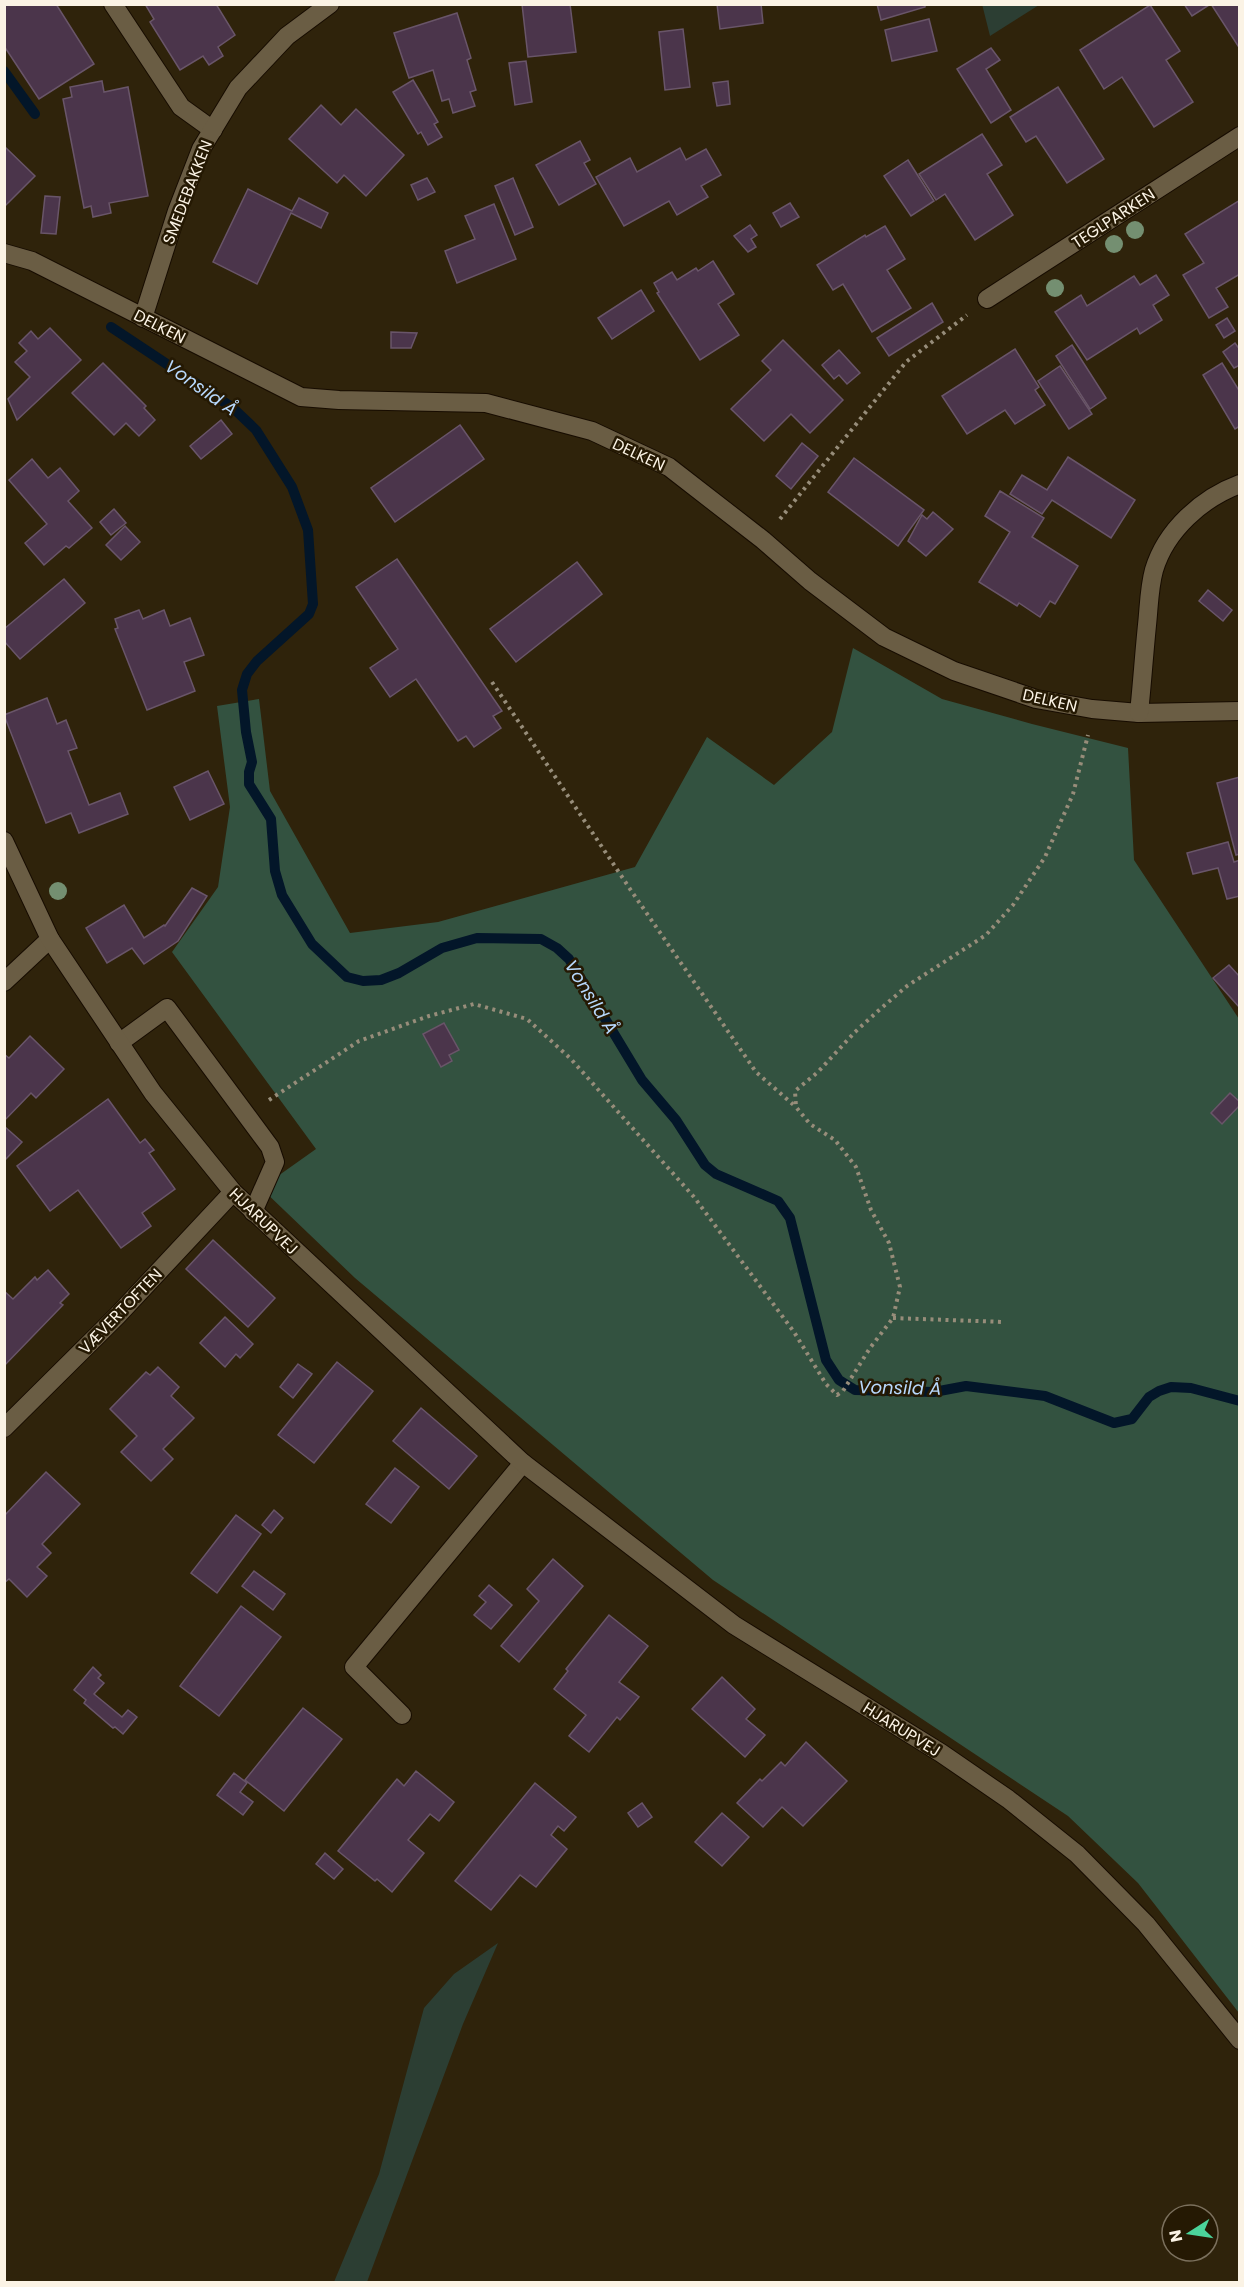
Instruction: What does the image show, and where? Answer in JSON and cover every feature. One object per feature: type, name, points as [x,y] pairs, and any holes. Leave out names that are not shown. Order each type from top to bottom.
[{"type":"street","points":[[113,4],[181,106],[213,130]]},
{"type":"street","name":"SMEDEBAKKEN","points":[[143,318],[177,211],[201,149],[238,88],[287,36],[330,4]]},
{"type":"street","name":"TEGLPARKEN","points":[[987,299],[1239,136]]},
{"type":"street","name":"DELKEN","points":[[4,253],[32,261],[301,397],[486,403],[592,431],[669,467],[884,637],[954,671],[1036,699],[1092,709],[1139,713],[1239,711]]},
{"type":"street","points":[[1139,713],[1154,569],[1168,542],[1190,514],[1223,490],[1239,484]]},
{"type":"street","name":"HJARUPVEJ","points":[[4,841],[50,939],[119,1043],[153,1093],[233,1192],[253,1212],[523,1463],[734,1625],[941,1753],[1008,1799],[1077,1854],[1146,1924],[1239,2040]]},
{"type":"street","points":[[4,982],[50,939]]},
{"type":"street","points":[[119,1043],[167,1008],[270,1147],[275,1162],[253,1212]]},
{"type":"street","name":"VÆVERTOFTEN","points":[[4,1428],[117,1316],[233,1192]]},
{"type":"street","points":[[402,1715],[354,1667],[523,1463]]},
{"type":"path","points":[[763,540],[906,363],[987,299]]},
{"type":"path","points":[[246,1115],[358,1041],[419,1020],[474,1004],[526,1019],[570,1058],[694,1197],[794,1332],[826,1384],[837,1395],[843,1392],[870,1348],[893,1318],[900,1287],[889,1243],[871,1210],[856,1167],[835,1140],[810,1124],[796,1107],[756,1072],[492,682]]},
{"type":"path","points":[[796,1107],[795,1091],[818,1072],[855,1032],[907,986],[986,935],[1012,905],[1045,857],[1073,794],[1086,748],[1092,709]]},
{"type":"path","points":[[893,1318],[1004,1322]]},
{"type":"green space","points":[[982,4],[1039,4],[1039,5],[990,36]]},
{"type":"green space","points":[[853,648],[942,699],[1128,748],[1134,860],[1239,1019],[1239,2013],[1138,1883],[1068,1816],[713,1580],[355,1278],[261,1188],[316,1149],[172,952],[218,887],[230,807],[217,706],[259,699],[270,791],[350,933],[438,922],[635,867],[707,737],[774,785],[832,732]]},
{"type":"green space","points":[[498,1943],[463,2024],[367,2282],[334,2282],[379,2174],[424,2008],[454,1974]]},
{"type":"building","points":[[4,4],[56,4],[94,64],[39,99],[4,46]]},
{"type":"building","points":[[145,4],[216,4],[235,35],[218,47],[223,56],[209,65],[203,56],[180,70],[150,22],[154,19]]},
{"type":"building","points":[[522,4],[570,4],[576,52],[528,57]]},
{"type":"building","points":[[717,4],[761,4],[763,23],[720,29]]},
{"type":"building","points":[[877,4],[925,4],[925,7],[881,20]]},
{"type":"building","points":[[1184,4],[1209,4],[1209,5],[1192,16]]},
{"type":"building","points":[[1211,4],[1240,4],[1240,49]]},
{"type":"building","points":[[1150,5],[1180,51],[1166,60],[1193,102],[1154,127],[1122,77],[1104,89],[1080,50]]},
{"type":"building","points":[[457,13],[471,58],[467,60],[476,90],[470,92],[475,106],[453,113],[449,99],[442,101],[433,70],[409,78],[394,33]]},
{"type":"building","points":[[929,19],[937,51],[892,61],[885,30]]},
{"type":"building","points":[[683,29],[690,87],[665,90],[659,32]]},
{"type":"building","points":[[991,48],[1000,60],[986,69],[1011,110],[991,123],[957,69]]},
{"type":"building","points":[[526,61],[532,102],[515,105],[509,63]]},
{"type":"building","points":[[413,80],[438,122],[434,124],[442,137],[428,145],[421,132],[418,134],[393,92]]},
{"type":"building","points":[[102,81],[104,92],[128,87],[148,196],[109,203],[111,213],[93,217],[91,206],[84,208],[63,99],[72,97],[70,87]]},
{"type":"building","points":[[728,81],[730,104],[717,106],[713,83]]},
{"type":"building","points":[[1058,87],[1104,159],[1067,183],[1036,136],[1026,142],[1010,117]]},
{"type":"building","points":[[321,105],[341,125],[356,109],[404,155],[366,196],[344,175],[337,183],[289,139]]},
{"type":"building","points":[[982,134],[1002,165],[987,174],[1013,215],[975,240],[945,194],[936,200],[919,174]]},
{"type":"building","points":[[580,141],[590,160],[584,163],[596,184],[559,205],[536,165]]},
{"type":"building","points":[[4,146],[35,176],[4,207]]},
{"type":"building","points":[[680,148],[686,160],[706,149],[721,175],[701,186],[708,197],[677,215],[669,201],[624,226],[596,177],[630,158],[637,172]]},
{"type":"building","points":[[908,160],[934,201],[911,216],[884,176]]},
{"type":"building","points":[[427,178],[435,192],[418,200],[411,185]]},
{"type":"building","points":[[513,178],[533,227],[515,235],[495,186]]},
{"type":"building","points":[[248,189],[292,211],[299,198],[328,213],[321,228],[291,213],[257,284],[213,262]]},
{"type":"building","points":[[45,196],[60,197],[56,234],[41,233]]},
{"type":"building","points":[[1240,200],[1240,274],[1216,288],[1228,307],[1209,318],[1183,275],[1204,263],[1185,234]]},
{"type":"building","points":[[790,203],[799,217],[781,227],[773,213]]},
{"type":"building","points":[[494,204],[516,259],[457,283],[445,251],[475,239],[465,216]]},
{"type":"building","points":[[750,225],[757,235],[751,239],[756,247],[748,252],[734,236]]},
{"type":"building","points":[[885,226],[905,259],[887,270],[911,308],[872,332],[843,284],[833,290],[817,265],[865,235],[866,237]]},
{"type":"building","points":[[713,261],[734,294],[718,304],[739,335],[700,360],[657,293],[659,292],[654,283],[672,272],[677,280],[696,268],[698,271]]},
{"type":"building","points":[[1156,275],[1169,295],[1153,305],[1162,320],[1140,334],[1137,328],[1087,360],[1055,312],[1081,295],[1087,306],[1134,276],[1140,285]]},
{"type":"building","points":[[641,290],[654,311],[612,339],[598,318]]},
{"type":"building","points":[[932,303],[943,322],[889,356],[877,338]]},
{"type":"building","points":[[1227,318],[1235,331],[1224,338],[1216,325]]},
{"type":"building","points":[[50,328],[81,360],[17,420],[8,399],[30,377],[15,362],[27,351],[19,343],[31,331],[38,339]]},
{"type":"building","points":[[391,332],[417,333],[411,348],[391,348]]},
{"type":"building","points":[[783,340],[843,400],[810,433],[791,414],[764,441],[731,409],[771,370],[762,361]]},
{"type":"building","points":[[1235,343],[1240,350],[1240,365],[1234,368],[1223,352]]},
{"type":"building","points":[[1072,345],[1106,398],[1090,409],[1056,356]]},
{"type":"building","points":[[1015,349],[1039,387],[1035,390],[1045,405],[1015,424],[1005,410],[967,434],[942,396]]},
{"type":"building","points":[[839,350],[860,373],[847,384],[839,375],[834,379],[822,365]]},
{"type":"building","points":[[103,363],[146,406],[144,408],[155,420],[139,436],[126,423],[114,435],[72,393]]},
{"type":"building","points":[[1222,363],[1240,392],[1240,426],[1235,429],[1203,375]]},
{"type":"building","points":[[1060,366],[1092,414],[1069,429],[1038,381]]},
{"type":"building","points":[[221,420],[232,434],[201,459],[190,446]]},
{"type":"building","points":[[460,425],[484,459],[395,522],[371,488]]},
{"type":"building","points":[[802,443],[818,456],[791,489],[776,476]]},
{"type":"building","points":[[1068,457],[1135,500],[1111,538],[1052,500],[1042,514],[1010,494],[1022,475],[1047,490]]},
{"type":"building","points":[[854,458],[924,510],[898,546],[828,492]]},
{"type":"building","points":[[32,459],[48,478],[60,468],[79,491],[68,501],[92,528],[44,565],[25,543],[47,524],[9,480]]},
{"type":"building","points":[[1000,491],[1044,518],[1032,537],[1078,566],[1055,604],[1050,601],[1040,617],[1019,603],[1017,606],[979,582],[1010,532],[985,516]]},
{"type":"building","points":[[114,509],[126,523],[111,535],[100,522]]},
{"type":"building","points":[[933,512],[953,529],[926,556],[908,541],[922,515],[927,519]]},
{"type":"building","points":[[125,526],[140,542],[121,560],[106,545]]},
{"type":"building","points":[[397,559],[502,711],[493,716],[501,728],[474,747],[466,736],[458,741],[416,679],[390,697],[370,668],[398,649],[356,587]]},
{"type":"building","points":[[577,562],[602,594],[516,662],[490,629]]},
{"type":"building","points":[[64,579],[85,603],[20,659],[4,641],[4,629]]},
{"type":"building","points":[[1208,590],[1232,610],[1223,621],[1199,601]]},
{"type":"building","points":[[139,610],[143,619],[164,610],[170,626],[190,618],[204,655],[184,662],[195,691],[147,710],[115,629],[118,628],[115,619]]},
{"type":"building","points":[[47,698],[57,724],[66,720],[77,748],[68,751],[89,805],[120,793],[128,814],[79,833],[71,813],[46,823],[4,715]]},
{"type":"building","points":[[208,771],[224,804],[190,820],[174,787]]},
{"type":"building","points":[[1240,777],[1240,854],[1236,855],[1217,783]]},
{"type":"building","points":[[1228,842],[1234,862],[1240,860],[1240,896],[1227,899],[1218,868],[1193,874],[1187,853]]},
{"type":"building","points":[[192,888],[207,896],[178,941],[144,964],[132,948],[107,963],[86,928],[124,905],[144,938],[165,926]]},
{"type":"building","points":[[1229,965],[1240,977],[1240,1008],[1213,978]]},
{"type":"building","points":[[444,1023],[459,1050],[449,1055],[452,1061],[441,1067],[423,1034]]},
{"type":"building","points":[[30,1036],[64,1069],[36,1098],[31,1093],[4,1121],[4,1054],[9,1058]]},
{"type":"building","points":[[1230,1093],[1240,1102],[1240,1105],[1222,1124],[1211,1113]]},
{"type":"building","points":[[108,1099],[140,1143],[145,1139],[154,1150],[149,1153],[175,1189],[142,1213],[151,1226],[121,1248],[78,1190],[50,1211],[17,1166]]},
{"type":"building","points":[[4,1126],[22,1142],[4,1161]]},
{"type":"building","points":[[213,1240],[275,1298],[248,1327],[186,1269]]},
{"type":"building","points":[[48,1270],[69,1294],[60,1303],[63,1305],[4,1366],[4,1291],[13,1299],[35,1277],[37,1280]]},
{"type":"building","points":[[225,1317],[253,1344],[240,1358],[236,1354],[225,1367],[200,1343]]},
{"type":"building","points":[[337,1362],[373,1391],[314,1463],[278,1435]]},
{"type":"building","points":[[298,1364],[312,1374],[293,1398],[280,1387]]},
{"type":"building","points":[[158,1367],[179,1387],[171,1396],[194,1418],[163,1449],[173,1459],[151,1481],[121,1452],[137,1436],[110,1409],[146,1372],[150,1375]]},
{"type":"building","points":[[421,1408],[477,1456],[449,1489],[393,1441]]},
{"type":"building","points":[[395,1468],[419,1487],[391,1523],[366,1504]]},
{"type":"building","points":[[46,1472],[80,1504],[42,1544],[51,1553],[37,1567],[47,1576],[27,1597],[9,1579],[4,1583],[4,1516]]},
{"type":"building","points":[[274,1510],[283,1518],[271,1533],[262,1525]]},
{"type":"building","points":[[236,1515],[261,1534],[217,1593],[191,1573]]},
{"type":"building","points":[[553,1559],[583,1586],[519,1662],[501,1646],[539,1601],[527,1589]]},
{"type":"building","points":[[254,1571],[285,1594],[273,1610],[242,1586]]},
{"type":"building","points":[[489,1585],[512,1605],[491,1629],[474,1615],[486,1602],[479,1596]]},
{"type":"building","points":[[241,1606],[281,1637],[219,1716],[180,1686]]},
{"type":"building","points":[[609,1615],[648,1646],[619,1682],[639,1697],[620,1720],[617,1717],[589,1752],[569,1736],[586,1715],[554,1689],[568,1671],[566,1669]]},
{"type":"building","points":[[93,1667],[101,1675],[98,1678],[104,1683],[94,1694],[122,1717],[128,1710],[137,1717],[123,1734],[84,1703],[86,1700],[74,1690]]},
{"type":"building","points":[[722,1677],[755,1709],[746,1719],[765,1735],[745,1757],[692,1709]]},
{"type":"building","points":[[303,1708],[342,1739],[284,1811],[245,1780]]},
{"type":"building","points":[[806,1742],[847,1781],[803,1826],[782,1807],[763,1827],[737,1803],[760,1779],[762,1781],[781,1762],[785,1766]]},
{"type":"building","points":[[416,1771],[454,1802],[439,1821],[430,1814],[408,1840],[424,1853],[392,1892],[338,1851],[397,1779],[404,1786]]},
{"type":"building","points":[[234,1773],[247,1783],[240,1792],[253,1802],[243,1815],[217,1795]]},
{"type":"building","points":[[535,1783],[576,1817],[564,1831],[558,1826],[551,1835],[567,1849],[536,1887],[520,1875],[491,1910],[455,1881]]},
{"type":"building","points":[[642,1803],[652,1817],[638,1827],[628,1813]]},
{"type":"building","points":[[722,1813],[749,1837],[722,1866],[695,1842]]},
{"type":"building","points":[[325,1853],[343,1869],[334,1879],[316,1864]]},
{"type":"waterway","name":"Vonsild Å","points":[[4,71],[35,114]]},
{"type":"waterway","name":"Vonsild Å","points":[[111,327],[233,408],[256,430],[292,487],[308,530],[313,604],[309,614],[257,661],[247,674],[242,690],[246,732],[252,762],[249,784],[271,819],[275,871],[282,895],[312,944],[347,977],[363,981],[381,980],[399,973],[442,948],[477,938],[541,939],[557,948],[569,959],[642,1080],[676,1120],[705,1165],[716,1174],[778,1201],[790,1218],[826,1360],[839,1380],[855,1390],[934,1392],[966,1386],[1045,1396],[1114,1423],[1132,1419],[1149,1397],[1171,1387],[1191,1388],[1240,1401]]}]
